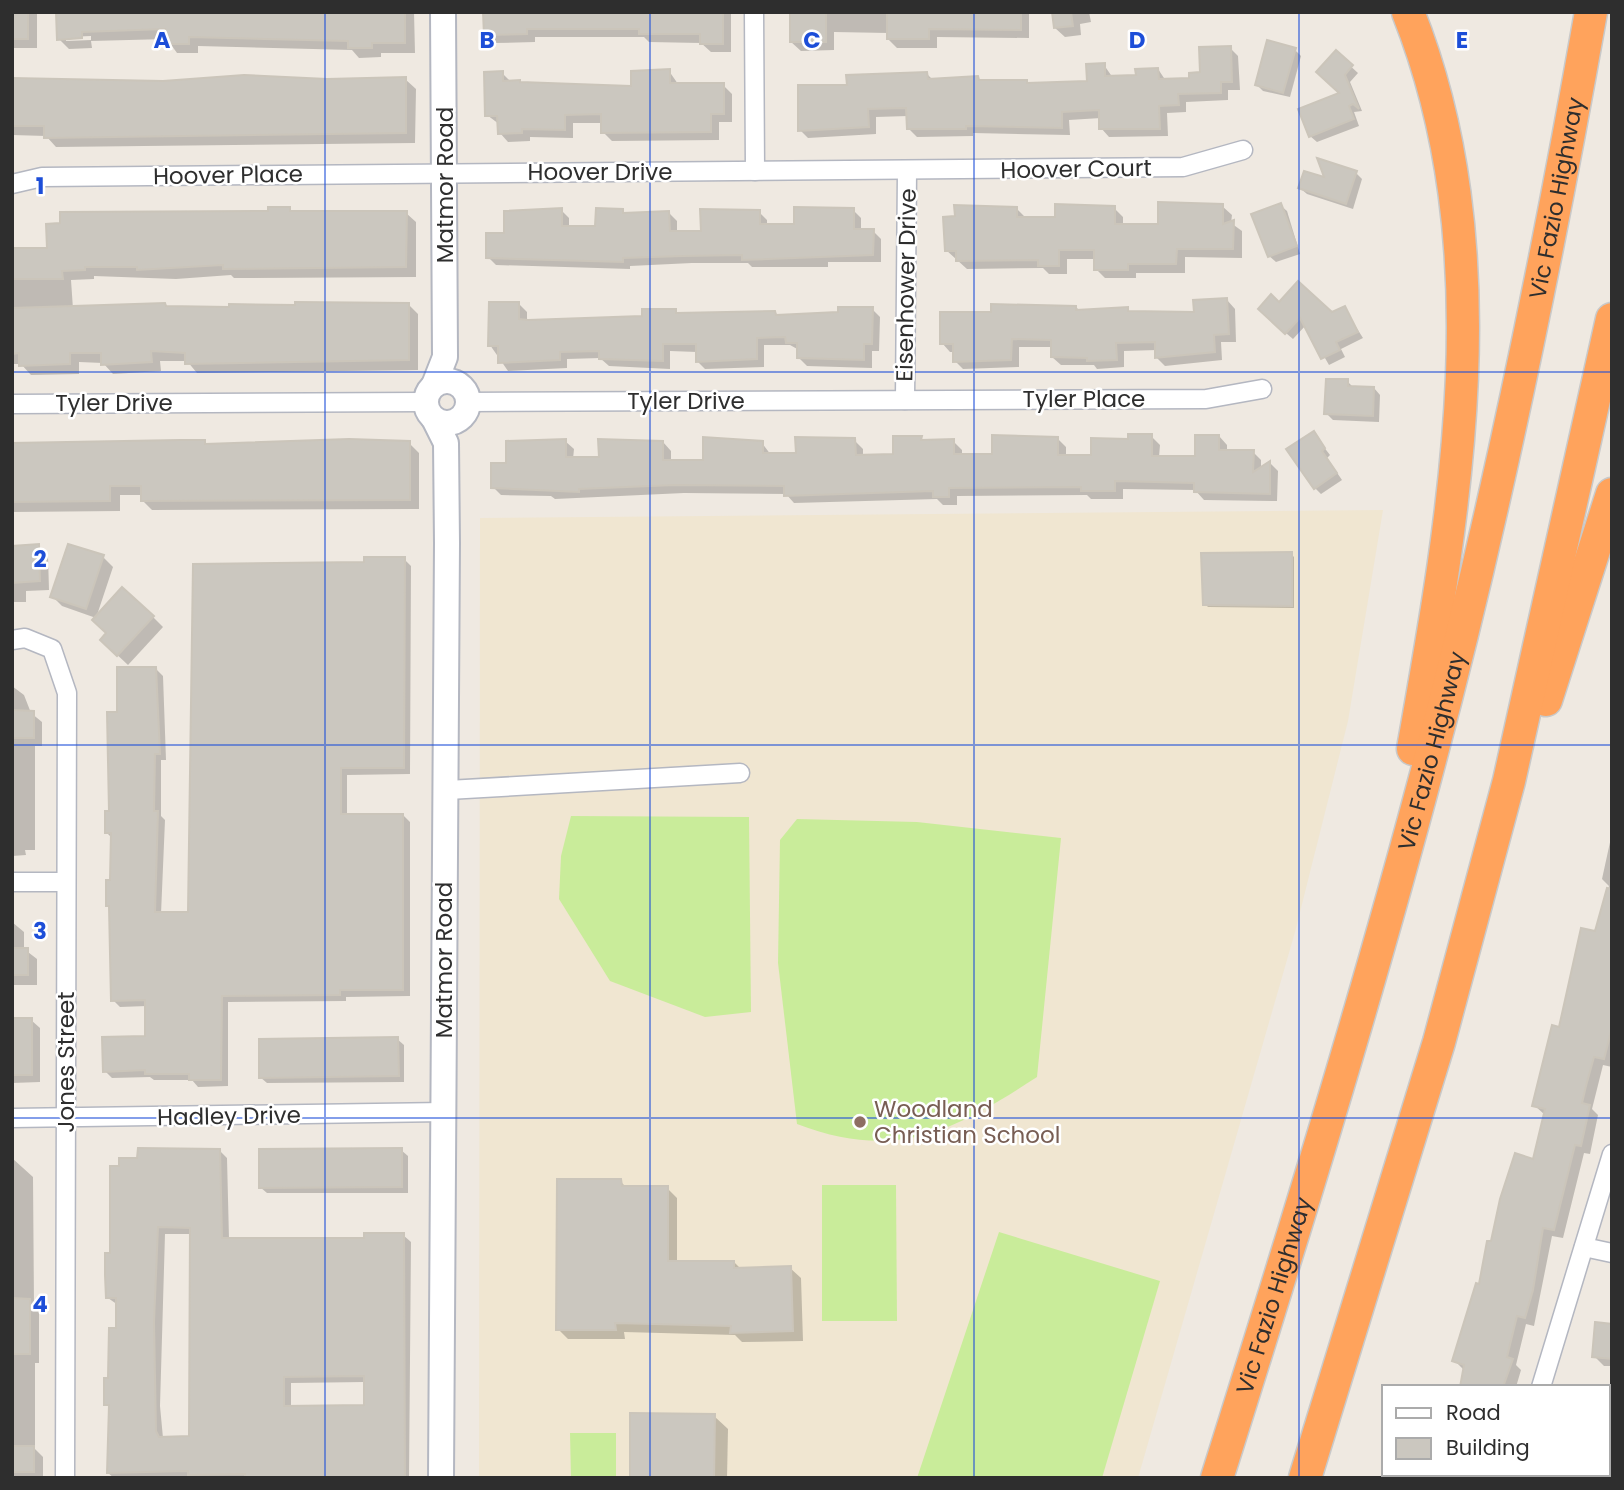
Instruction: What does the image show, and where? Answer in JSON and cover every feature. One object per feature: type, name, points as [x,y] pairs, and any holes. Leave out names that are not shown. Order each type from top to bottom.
[{"type":"highway","points":[[1377,954],[1450,530],[1462,365],[1461,243],[1453,173],[1441,117],[1408,12]]},
{"type":"highway","name":"Vic Fazio Highway","points":[[1217,1478],[1377,954],[1448,691],[1512,417],[1560,184],[1591,12]]},
{"type":"highway","points":[[1305,1478],[1439,1042],[1509,780],[1592,420],[1612,318]]},
{"type":"highway","points":[[1509,780],[1546,700],[1612,494]]},
{"type":"street","name":"Matmor Road","points":[[441,1478],[445,1112],[444,864],[448,790],[446,443],[431,402],[445,357],[443,12]]},
{"type":"street","points":[[754,12],[755,171]]},
{"type":"street","name":"Hoover Court","points":[[907,171],[1183,167],[1243,150]]},
{"type":"street","name":"Hoover Drive","points":[[445,173],[907,171]]},
{"type":"street","name":"Eisenhower Drive","points":[[905,400],[907,171]]},
{"type":"street","name":"Hoover Place","points":[[12,184],[42,177],[445,173]]},
{"type":"street","name":"Matmor Road","points":[[445,357],[463,402],[446,443]]},
{"type":"street","points":[[447,381],[463,402],[447,423],[431,402],[447,381]]},
{"type":"street","name":"Tyler Place","points":[[905,400],[1206,399],[1262,389]]},
{"type":"street","name":"Tyler Drive","points":[[463,402],[905,400]]},
{"type":"street","name":"Tyler Drive","points":[[12,404],[431,402]]},
{"type":"street","name":"Jones Street","points":[[12,640],[25,638],[52,649],[67,693],[65,1478]]},
{"type":"street","points":[[448,790],[740,773]]},
{"type":"street","points":[[12,882],[66,882]]},
{"type":"street","name":"Hadley Drive","points":[[12,1118],[445,1112]]},
{"type":"street","points":[[1542,1385],[1612,1154]]},
{"type":"street","points":[[1584,1247],[1612,1253]]},
{"type":"shaded area","name":"Woodland Christian School","points":[[1383,510],[1348,721],[1295,932],[1138,1478],[479,1478],[480,518]]},
{"type":"green space","points":[[571,816],[749,817],[751,1012],[705,1017],[610,981],[559,899],[561,856]]},
{"type":"green space","points":[[797,819],[917,822],[1061,838],[1037,1077],[951,1126],[923,1135],[895,1140],[865,1140],[832,1135],[797,1124],[778,963],[780,840]]},
{"type":"green space","points":[[822,1185],[896,1185],[897,1321],[822,1321]]},
{"type":"green space","points":[[999,1232],[1160,1281],[1102,1478],[917,1478]]},
{"type":"green space","points":[[570,1433],[616,1433],[616,1478],[571,1478]]},
{"type":"building","points":[[12,12],[28,12],[28,39],[12,39]]},
{"type":"building","points":[[56,12],[405,12],[405,43],[372,43],[372,48],[348,48],[348,41],[189,37],[189,44],[165,44],[165,29],[82,32],[82,38],[57,40]]},
{"type":"building","points":[[483,12],[723,12],[723,44],[700,44],[700,34],[639,34],[639,29],[527,29],[527,34],[484,35]]},
{"type":"building","points":[[790,12],[826,12],[826,42],[790,42]]},
{"type":"building","points":[[887,12],[1021,12],[1021,30],[929,29],[929,39],[887,39]]},
{"type":"building","points":[[1052,12],[1071,12],[1073,26],[1054,28]]},
{"type":"building","points":[[1267,40],[1296,48],[1283,93],[1255,85]]},
{"type":"building","points":[[1231,46],[1232,82],[1221,82],[1221,93],[1178,94],[1179,105],[1159,106],[1160,129],[1099,129],[1099,110],[1062,112],[1062,128],[966,126],[966,129],[907,129],[906,108],[868,109],[869,127],[798,131],[798,85],[847,85],[846,75],[927,72],[928,79],[978,76],[979,80],[1027,80],[1027,83],[1087,81],[1086,64],[1105,63],[1105,76],[1136,75],[1135,69],[1158,68],[1159,79],[1189,78],[1189,73],[1200,72],[1199,47]]},
{"type":"building","points":[[1336,50],[1353,65],[1345,75],[1359,109],[1353,104],[1349,106],[1354,119],[1309,137],[1298,109],[1339,93],[1316,72]]},
{"type":"building","points":[[670,69],[670,83],[724,83],[724,114],[711,114],[711,132],[601,133],[601,114],[565,115],[565,130],[522,129],[522,133],[498,134],[497,116],[485,116],[484,72],[503,71],[503,81],[631,86],[631,71]]},
{"type":"building","points":[[244,75],[327,79],[406,77],[406,133],[44,138],[44,126],[12,126],[12,78],[163,81]]},
{"type":"building","points":[[1317,158],[1357,171],[1346,204],[1298,188],[1304,171],[1324,177]]},
{"type":"building","points":[[1158,202],[1223,204],[1223,224],[1234,220],[1233,249],[1177,249],[1176,264],[1128,264],[1128,270],[1094,270],[1094,250],[1059,250],[1059,266],[1038,266],[1038,260],[956,261],[956,251],[945,251],[943,217],[955,216],[954,205],[1017,207],[1017,217],[1055,217],[1055,204],[1115,206],[1115,224],[1158,224]]},
{"type":"building","points":[[1281,203],[1297,246],[1268,257],[1251,214]]},
{"type":"building","points":[[268,207],[290,207],[290,211],[407,211],[406,267],[223,269],[223,265],[137,270],[137,267],[85,267],[85,270],[62,271],[63,279],[12,279],[12,248],[47,248],[46,224],[60,223],[60,212],[268,211]]},
{"type":"building","points":[[794,207],[854,208],[854,229],[874,229],[873,255],[742,260],[742,255],[683,256],[623,258],[623,262],[486,258],[486,233],[504,233],[504,211],[562,208],[562,226],[595,226],[596,208],[623,209],[623,213],[669,211],[670,231],[701,231],[700,209],[760,210],[760,224],[794,224]]},
{"type":"building","points":[[1298,281],[1332,312],[1345,306],[1358,332],[1336,342],[1340,350],[1321,359],[1300,318],[1285,334],[1258,309],[1271,294],[1279,302]]},
{"type":"building","points":[[1227,298],[1229,334],[1214,335],[1215,352],[1155,358],[1155,342],[1116,343],[1117,360],[1087,361],[1087,358],[1051,357],[1051,340],[1012,339],[1011,360],[953,362],[953,344],[940,344],[940,312],[991,312],[991,304],[1076,306],[1076,310],[1128,307],[1128,311],[1194,312],[1193,300]]},
{"type":"building","points":[[295,302],[409,303],[409,360],[185,364],[185,353],[151,351],[152,362],[101,365],[101,353],[70,353],[70,364],[19,366],[19,353],[12,354],[12,308],[165,303],[166,306],[229,307],[229,304],[295,305]]},
{"type":"building","points":[[489,302],[519,302],[519,319],[528,320],[642,316],[642,309],[676,309],[676,313],[775,311],[776,315],[838,312],[838,307],[873,307],[872,344],[864,344],[864,360],[797,358],[797,343],[786,343],[785,337],[757,338],[757,359],[696,362],[696,344],[663,344],[663,361],[599,359],[599,351],[560,352],[560,360],[498,363],[498,346],[488,346]]},
{"type":"building","points":[[1326,379],[1348,379],[1348,386],[1374,387],[1373,416],[1324,414]]},
{"type":"building","points":[[1314,431],[1325,448],[1322,451],[1337,473],[1314,489],[1286,449]]},
{"type":"building","points":[[1128,434],[1152,434],[1152,456],[1195,456],[1195,435],[1219,435],[1219,450],[1254,450],[1253,472],[1270,461],[1270,494],[1194,492],[1194,483],[1115,481],[1115,491],[1081,491],[1081,487],[949,488],[949,497],[933,497],[933,491],[784,496],[784,486],[675,485],[579,489],[579,492],[491,488],[491,463],[506,463],[506,441],[566,439],[566,457],[599,457],[598,439],[663,441],[663,460],[703,460],[703,437],[763,441],[763,453],[796,453],[795,437],[855,438],[856,455],[893,454],[893,436],[922,436],[921,440],[954,439],[954,454],[992,454],[992,435],[1058,437],[1058,455],[1091,455],[1091,438],[1128,439]]},
{"type":"building","points":[[349,439],[410,441],[410,500],[141,501],[141,486],[110,486],[110,501],[12,502],[12,443],[205,440],[205,444]]},
{"type":"building","points":[[39,544],[40,581],[12,583],[12,546]]},
{"type":"building","points":[[68,544],[104,555],[86,609],[50,597]]},
{"type":"building","points":[[1292,552],[1292,606],[1203,605],[1201,553]]},
{"type":"building","points":[[364,557],[405,557],[404,768],[341,768],[341,814],[403,814],[403,990],[340,990],[340,995],[222,996],[221,1080],[189,1080],[189,1074],[145,1074],[145,1070],[103,1072],[102,1037],[145,1036],[145,1000],[111,1001],[106,880],[110,880],[111,833],[105,833],[105,811],[109,811],[107,712],[117,712],[117,667],[156,667],[160,754],[155,754],[154,811],[158,811],[155,912],[188,912],[193,564],[364,562]]},
{"type":"building","points":[[122,587],[154,616],[117,656],[100,640],[106,633],[92,620]]},
{"type":"building","points":[[12,710],[34,711],[34,738],[12,738]]},
{"type":"building","points":[[1607,888],[1612,889],[1612,1028],[1604,1059],[1594,1057],[1586,1086],[1582,1103],[1590,1105],[1581,1146],[1575,1145],[1554,1230],[1543,1228],[1533,1290],[1525,1318],[1517,1316],[1507,1357],[1513,1359],[1504,1385],[1460,1385],[1464,1365],[1452,1361],[1476,1283],[1479,1284],[1487,1241],[1491,1241],[1500,1199],[1515,1153],[1533,1159],[1545,1109],[1532,1106],[1552,1025],[1559,1027],[1581,928],[1595,931]]},
{"type":"building","points":[[12,948],[28,948],[28,975],[12,975]]},
{"type":"building","points":[[12,1018],[32,1018],[32,1075],[12,1075]]},
{"type":"building","points":[[398,1037],[399,1076],[259,1078],[259,1039]]},
{"type":"building","points":[[138,1148],[220,1149],[222,1238],[364,1238],[364,1233],[404,1233],[405,1477],[245,1478],[245,1474],[188,1475],[188,1471],[107,1473],[109,1405],[104,1405],[104,1378],[108,1378],[109,1328],[116,1328],[116,1298],[106,1298],[105,1275],[105,1253],[110,1253],[110,1166],[119,1166],[119,1158],[137,1158]],"holes":[[[158,1227],[190,1228],[189,1436],[159,1437],[156,1431],[154,1322]],[[364,1376],[364,1405],[284,1406],[284,1377]]]},
{"type":"building","points":[[402,1148],[402,1187],[259,1188],[259,1149]]},
{"type":"building","points":[[557,1179],[621,1179],[622,1186],[668,1186],[668,1261],[734,1261],[734,1268],[791,1266],[793,1331],[730,1333],[731,1326],[615,1323],[616,1330],[556,1330]]},
{"type":"building","points":[[12,1298],[30,1299],[30,1354],[12,1354]]},
{"type":"building","points":[[1595,1322],[1612,1324],[1612,1359],[1592,1357]]},
{"type":"building","points":[[630,1413],[715,1414],[714,1478],[630,1478]]},
{"type":"building","points":[[12,1446],[34,1446],[34,1472],[12,1472]]},
{"type":"place","name":"Woodland Christian School","points":[[860,1122]]}]
